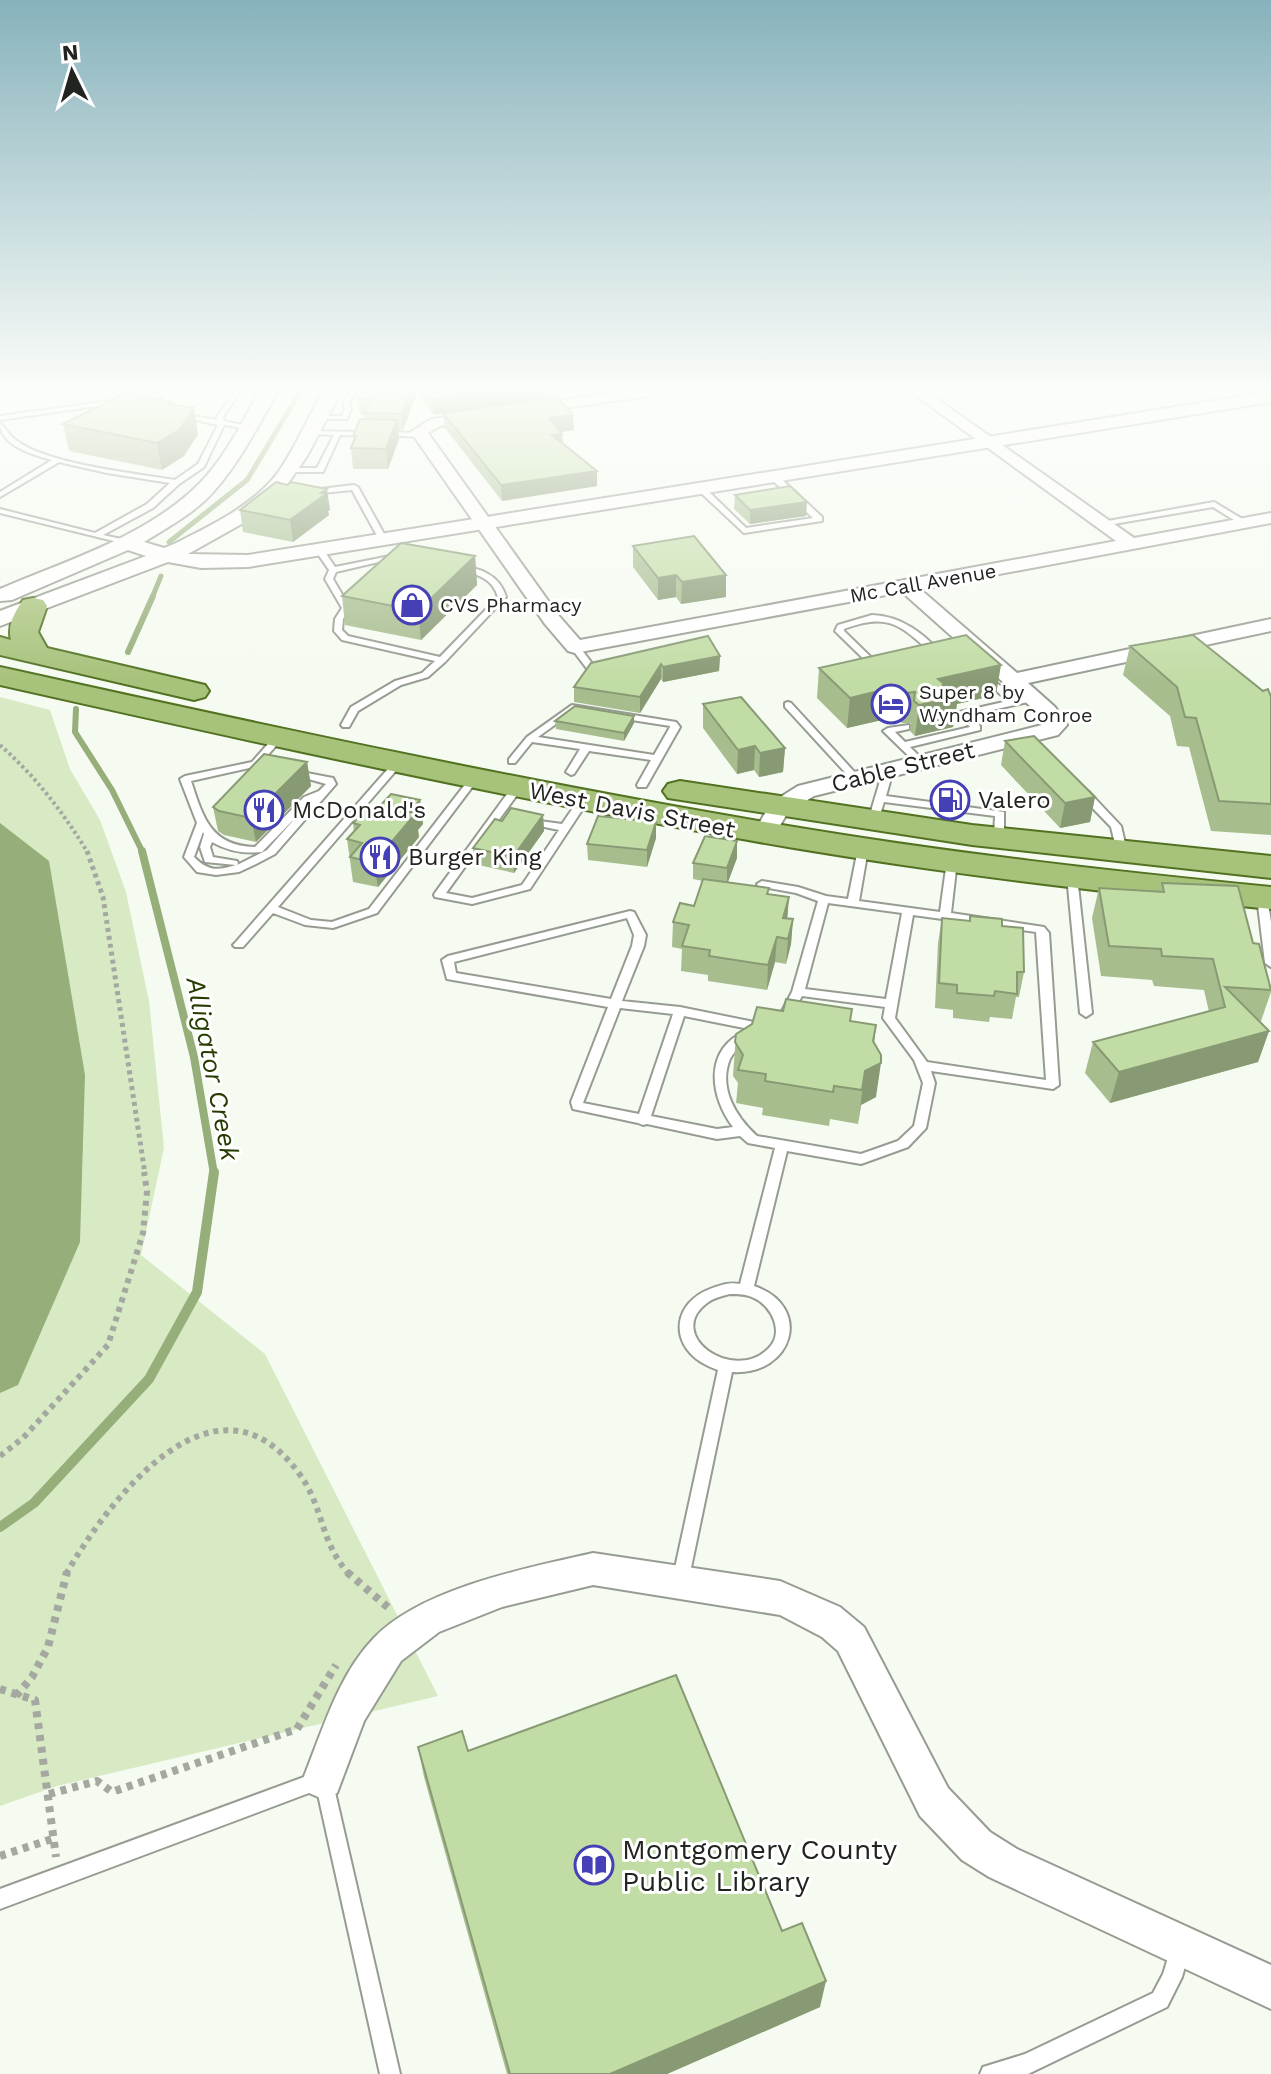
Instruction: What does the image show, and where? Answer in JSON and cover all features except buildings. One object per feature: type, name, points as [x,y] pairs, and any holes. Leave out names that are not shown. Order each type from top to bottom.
[{"type":"main road","points":[[33,606],[22,632],[25,643],[37,655]]},
{"type":"main road","name":"West Davis Street","points":[[0,646],[520,763],[576,787],[772,821],[872,823],[1122,852],[1269,889]]},
{"type":"main road","name":"West Davis Street","points":[[0,676],[274,752],[397,764],[473,780],[520,763]]},
{"type":"main road","points":[[274,752],[295,728],[346,725]]},
{"type":"main road","name":"West Davis Street","points":[[576,787],[649,771],[772,821]]},
{"type":"main road","name":"West Davis Street","points":[[872,823],[952,861],[1072,876],[1269,889]]},
{"type":"street","points":[[0,597],[127,543],[180,510],[205,489]]},
{"type":"street","points":[[0,619],[162,556],[232,521],[274,496],[278,489]]},
{"type":"street","points":[[462,489],[552,620],[575,647]]},
{"type":"street","points":[[127,543],[162,556],[224,564],[486,524],[757,489]]},
{"type":"street","points":[[1053,489],[1131,544]]},
{"type":"street","name":"Mc Call Avenue","points":[[575,647],[1271,518]]},
{"type":"street","points":[[906,586],[972,650],[1034,698]]},
{"type":"street","points":[[1013,680],[1271,625]]},
{"type":"street","name":"Cable Street","points":[[772,821],[806,791],[921,763],[1020,746],[1057,725],[1034,698]]},
{"type":"street","points":[[323,1779],[349,1711],[374,1667],[388,1649],[426,1620],[501,1591],[593,1569],[780,1598],[809,1606],[832,1620],[851,1639],[934,1802],[960,1832],[1003,1863],[1224,1963],[1271,1988]]},
{"type":"lane","points":[[96,535],[150,506],[169,489]]},
{"type":"lane","points":[[297,494],[339,489]]},
{"type":"lane","points":[[355,489],[384,541]]},
{"type":"lane","points":[[708,495],[744,531],[819,519],[782,489]]},
{"type":"lane","points":[[708,495],[730,499]]},
{"type":"lane","points":[[1102,524],[1214,504],[1245,523]]},
{"type":"lane","points":[[0,511],[127,543]]},
{"type":"lane","points":[[320,551],[333,570]]},
{"type":"lane","points":[[333,570],[385,558],[415,558]]},
{"type":"lane","points":[[346,725],[354,709],[398,683],[425,675],[502,597],[501,587],[485,574],[443,564]]},
{"type":"lane","points":[[333,570],[329,579],[346,608],[339,619],[338,631],[345,638],[442,660]]},
{"type":"lane","points":[[888,667],[872,663],[838,629],[846,624],[876,618],[895,619],[945,655],[927,659]]},
{"type":"lane","points":[[575,647],[591,668]]},
{"type":"lane","points":[[980,672],[1014,702]]},
{"type":"lane","points":[[943,718],[1034,698]]},
{"type":"lane","points":[[788,705],[856,779]]},
{"type":"lane","points":[[576,787],[526,887],[472,901],[439,895],[498,815],[520,763],[561,715],[578,707],[673,724],[675,727],[649,771]]},
{"type":"lane","points":[[904,745],[977,728],[963,714]]},
{"type":"lane","points":[[906,727],[888,731],[921,763]]},
{"type":"lane","points":[[258,850],[232,850],[209,834],[200,825],[185,779],[255,764],[274,752]]},
{"type":"lane","points":[[255,764],[274,752]]},
{"type":"lane","points":[[239,945],[397,764]]},
{"type":"lane","points":[[209,834],[205,847],[209,860],[227,864],[237,862],[258,850],[308,799],[331,784],[330,780],[285,770]]},
{"type":"lane","points":[[853,904],[888,771]]},
{"type":"lane","points":[[271,908],[309,923],[333,925],[373,911],[473,780]]},
{"type":"lane","points":[[498,815],[576,787]]},
{"type":"lane","points":[[1078,787],[1116,826],[1122,852]]},
{"type":"lane","points":[[200,825],[190,849],[192,864],[201,870],[235,870],[271,852],[319,801],[319,794]]},
{"type":"lane","points":[[945,915],[952,861]]},
{"type":"lane","points":[[1072,876],[1086,1013]]},
{"type":"lane","points":[[762,884],[798,890],[824,899],[1035,928],[1043,933],[1053,1085],[924,1066]]},
{"type":"lane","points":[[1269,889],[1271,963]]},
{"type":"lane","points":[[824,899],[798,992],[789,1012],[738,1039],[729,1051],[719,1082],[723,1099],[741,1131],[753,1140],[861,1159],[903,1144],[920,1128],[927,1103],[929,1083],[924,1066],[891,1023],[908,911]]},
{"type":"lane","points":[[741,1131],[717,1134],[577,1106],[616,1004],[640,935],[630,914],[448,960],[451,976],[616,1004],[680,1011],[759,1027]]},
{"type":"lane","points":[[798,992],[892,1004]]},
{"type":"lane","points":[[643,1121],[680,1011]]},
{"type":"lane","points":[[746,1289],[782,1145]]},
{"type":"lane","points":[[746,1289],[774,1305],[782,1317],[784,1331],[781,1344],[771,1356],[757,1364],[726,1367],[701,1356],[692,1347],[685,1326],[687,1315],[701,1297],[712,1291],[746,1289]]},
{"type":"lane","points":[[680,1582],[726,1367]]},
{"type":"lane","points":[[0,1899],[323,1779],[390,2074]]},
{"type":"lane","points":[[990,2074],[1027,2064],[1160,2000],[1172,1977],[1181,1946]]},
{"type":"path","points":[[0,745],[26,768],[65,815],[90,856],[103,897],[119,988],[147,1191],[143,1233],[108,1345],[23,1438],[0,1456]]},
{"type":"path","points":[[16,1696],[41,1667],[55,1625],[63,1579],[76,1557],[122,1496],[154,1463],[187,1440],[214,1428],[238,1427],[263,1437],[287,1457],[321,1512],[327,1543],[356,1581],[393,1612]]},
{"type":"path","points":[[381,1621],[404,1605]]},
{"type":"path","points":[[49,1794],[97,1781],[112,1792],[297,1729],[327,1676],[347,1652]]},
{"type":"path","points":[[0,1689],[35,1700],[58,1878]]},
{"type":"path","points":[[0,1856],[55,1838]]},
{"type":"shaded area","points":[[0,697],[50,710],[70,769],[100,820],[126,892],[149,1001],[164,1148],[141,1255],[265,1354],[438,1696],[57,1786],[0,1806]]},
{"type":"shaded area","points":[[0,823],[49,861],[85,1075],[80,1242],[18,1385],[0,1393]]},
{"type":"waterway","name":"Alligator Creek","points":[[169,542],[236,489]]},
{"type":"waterway","name":"Alligator Creek","points":[[152,598],[161,576]]},
{"type":"waterway","name":"Alligator Creek","points":[[128,652],[153,596]]},
{"type":"waterway","name":"Alligator Creek","points":[[76,709],[75,732],[112,790],[143,853]]},
{"type":"waterway","name":"Alligator Creek","points":[[142,851],[194,1057],[214,1173]]},
{"type":"waterway","name":"Alligator Creek","points":[[0,1527],[34,1503],[149,1379],[197,1292],[214,1173]]},
{"type":"place","name":"CVS Pharmacy","points":[[412,605]]},
{"type":"place","name":"Super 8 by Wyndham Conroe","points":[[891,704]]},
{"type":"place","name":"Valero","points":[[950,800]]},
{"type":"place","name":"McDonald's","points":[[264,810]]},
{"type":"place","name":"Burger King","points":[[380,857]]},
{"type":"place","name":"Montgomery County Public Library","points":[[594,1865]]}]
